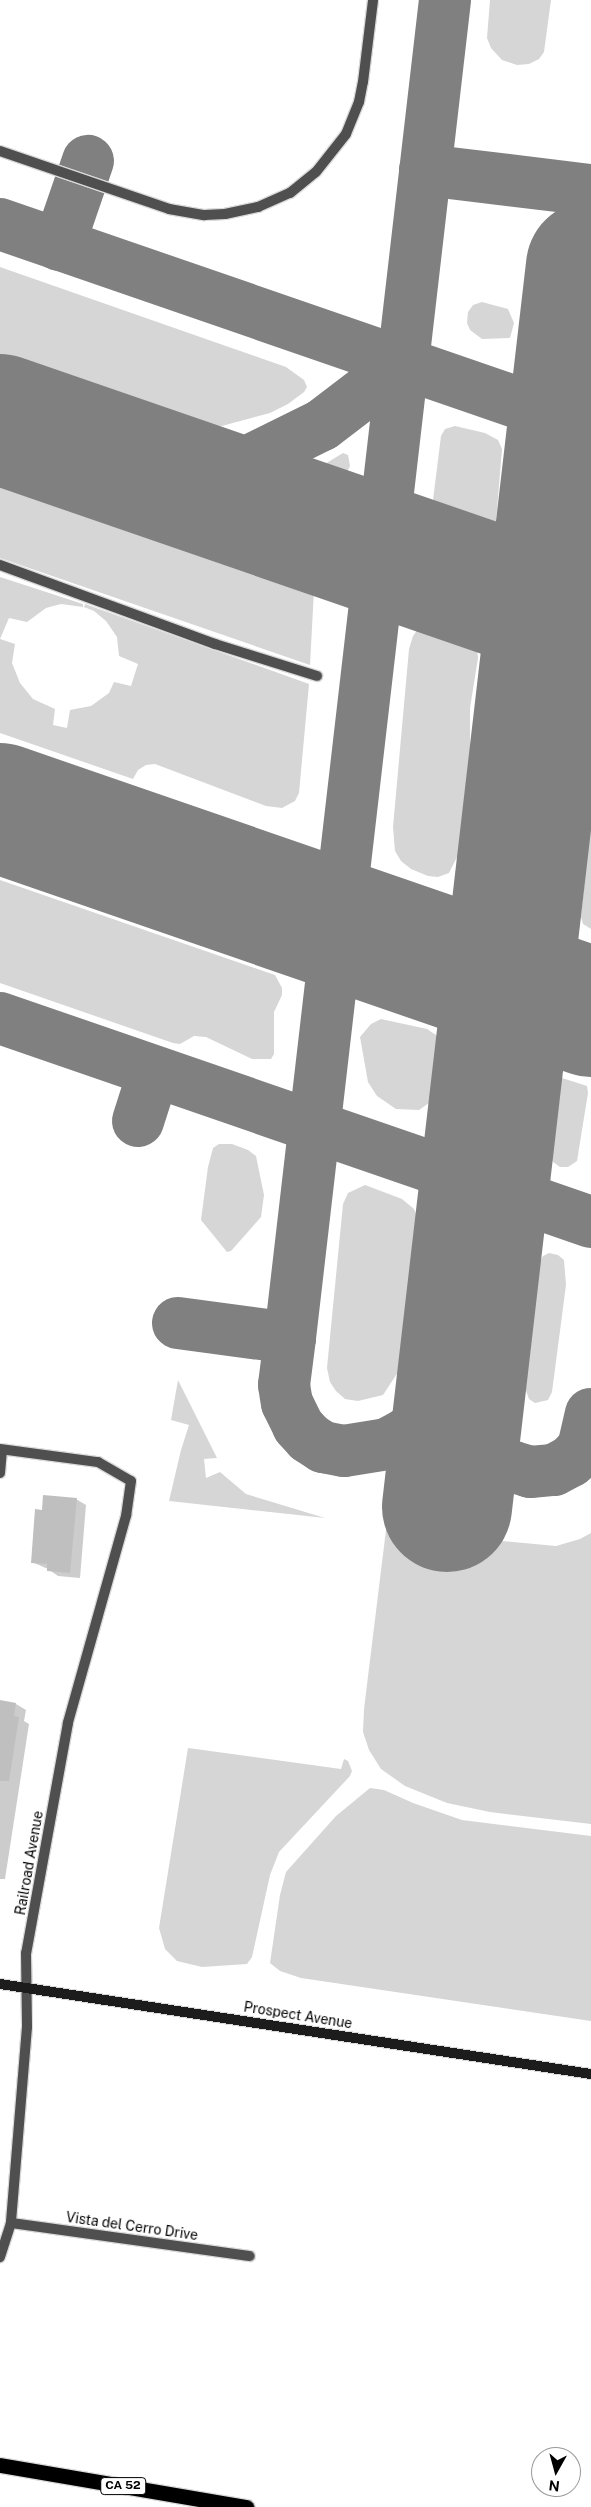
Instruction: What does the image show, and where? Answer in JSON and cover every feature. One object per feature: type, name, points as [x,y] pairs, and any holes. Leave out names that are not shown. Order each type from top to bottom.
[{"type":"highway","name":"CA 52","points":[[0,2464],[246,2507]]},
{"type":"main road","name":"Prospect Avenue","points":[[0,1984],[591,2074]]},
{"type":"street","points":[[0,151],[169,209],[204,215],[225,214],[258,208],[290,193],[306,181],[326,162],[346,134],[363,82],[373,0]]},
{"type":"street","points":[[0,565],[215,644],[317,676]]},
{"type":"street","points":[[0,1473],[1,1450]]},
{"type":"street","name":"Railroad Avenue","points":[[0,2257],[11,2223],[27,2027],[26,1953],[68,1723],[126,1516],[131,1481],[98,1462],[1,1450]]},
{"type":"street","name":"Vista del Cerro Drive","points":[[11,2223],[250,2256]]},
{"type":"shaded area","points":[[490,0],[551,0],[544,52],[539,59],[529,64],[517,65],[502,60],[491,48],[487,38]]},
{"type":"shaded area","points":[[0,267],[286,367],[304,380],[307,387],[304,392],[288,404],[270,413],[218,427],[193,428],[153,423],[0,372]]},
{"type":"shaded area","points":[[482,302],[508,309],[514,323],[510,338],[482,339],[470,330],[467,323],[468,312],[473,305]]},
{"type":"shaded area","points":[[455,426],[485,433],[498,440],[502,449],[495,534],[487,537],[450,524],[436,509],[433,500],[441,436],[445,429]]},
{"type":"shaded area","points":[[343,453],[348,455],[350,466],[347,472],[334,478],[305,478],[307,475]]},
{"type":"shaded area","points":[[0,464],[292,569],[306,579],[314,590],[310,665],[0,558]]},
{"type":"shaded area","points":[[0,577],[83,604],[83,607],[61,604],[46,608],[27,622],[9,618],[0,639]]},
{"type":"shaded area","points":[[85,604],[309,684],[299,793],[295,801],[282,808],[266,806],[155,764],[146,765],[138,770],[133,779],[0,733],[0,639],[15,644],[12,663],[20,683],[33,699],[55,709],[53,725],[67,728],[70,710],[91,706],[109,693],[114,682],[131,686],[138,664],[119,656],[117,637],[106,621],[94,611],[84,607]]},
{"type":"shaded area","points":[[431,621],[468,631],[476,639],[478,658],[470,708],[470,767],[460,851],[449,873],[438,877],[428,876],[411,869],[401,861],[395,851],[393,827],[409,649],[413,636],[420,626]]},
{"type":"shaded area","points":[[591,821],[591,929],[583,924],[581,917]]},
{"type":"shaded area","points":[[0,880],[275,975],[282,988],[282,995],[274,1012],[274,1054],[271,1059],[252,1059],[206,1037],[194,1036],[180,1044],[173,1043],[0,983]]},
{"type":"shaded area","points":[[381,1019],[427,1029],[436,1035],[439,1040],[435,1084],[429,1103],[419,1110],[396,1109],[377,1096],[368,1082],[360,1037],[371,1024]]},
{"type":"shaded area","points":[[556,1076],[587,1086],[588,1093],[577,1161],[568,1167],[560,1167],[553,1162],[549,1151]]},
{"type":"shaded area","points":[[219,1144],[232,1144],[248,1150],[256,1156],[264,1195],[261,1217],[231,1251],[227,1252],[201,1220],[208,1167],[213,1148]]},
{"type":"shaded area","points":[[365,1185],[402,1199],[414,1209],[418,1219],[418,1234],[400,1369],[383,1395],[358,1401],[345,1399],[336,1391],[330,1382],[327,1368],[343,1204],[348,1193]]},
{"type":"shaded area","points":[[549,1253],[558,1255],[564,1260],[566,1285],[552,1392],[548,1400],[535,1403],[529,1399],[525,1388],[537,1268],[543,1256]]},
{"type":"shaded area","points":[[178,1380],[217,1458],[204,1459],[206,1478],[220,1472],[246,1494],[325,1518],[169,1501],[189,1425],[171,1420]]},
{"type":"shaded area","points":[[386,1530],[556,1546],[580,1539],[591,1533],[591,1824],[490,1812],[447,1803],[405,1786],[381,1769],[369,1750],[363,1732],[364,1709]]},
{"type":"shaded area","points":[[188,1748],[341,1769],[344,1759],[348,1761],[352,1771],[350,1776],[279,1852],[270,1875],[252,1957],[247,1964],[202,1967],[177,1961],[165,1949],[159,1928]]},
{"type":"shaded area","points":[[370,1788],[384,1790],[413,1803],[462,1820],[591,1836],[591,2021],[301,1978],[280,1971],[270,1963],[280,1895],[286,1872],[336,1816]]},
{"type":"building","points":[[43,1495],[77,1498],[70,1573],[47,1571],[47,1564],[31,1563],[35,1509],[42,1510]]},
{"type":"building","points":[[0,1700],[16,1703],[14,1716],[19,1717],[9,1781],[0,1781]]},
{"type":"taxiway","points":[[445,0],[284,1385],[287,1403],[298,1426],[309,1438],[323,1447],[344,1451],[387,1444],[404,1435],[420,1423],[438,1403],[464,1362]]},
{"type":"taxiway","points":[[59,245],[88,161]]},
{"type":"taxiway","points":[[425,170],[591,190]]},
{"type":"taxiway","points":[[0,224],[591,428]]},
{"type":"taxiway","points":[[196,487],[322,425],[403,363]]},
{"type":"taxiway","points":[[0,1018],[591,1222]]},
{"type":"taxiway","points":[[138,1121],[154,1071]]},
{"type":"taxiway","points":[[178,1323],[290,1338]]},
{"type":"taxiway","points":[[464,1362],[469,1399],[481,1437],[499,1461],[530,1472],[554,1470],[571,1461],[583,1448],[591,1414]]},
{"type":"runway","points":[[447,1507],[591,266]]},
{"type":"runway","points":[[0,419],[591,623]]},
{"type":"runway","points":[[0,808],[591,1012]]}]
